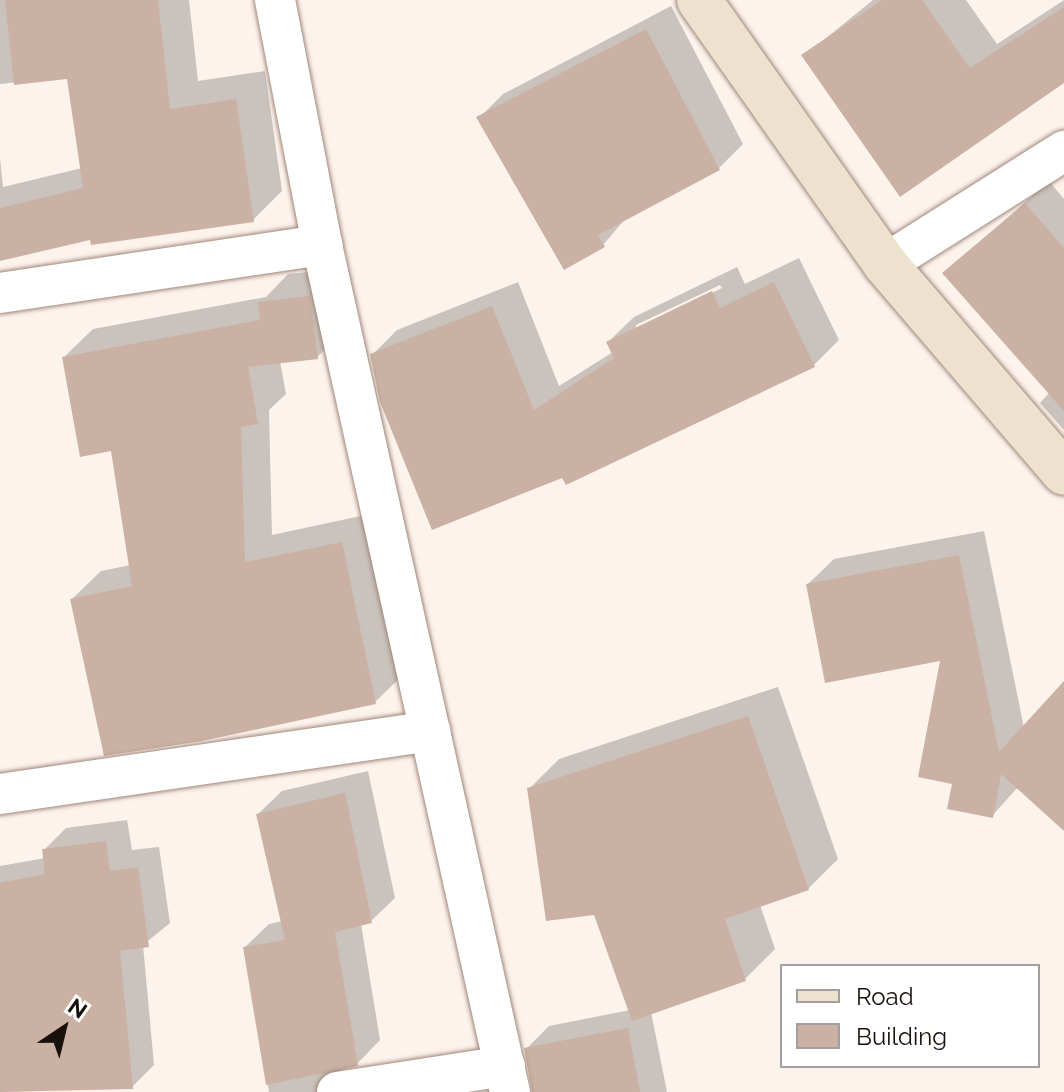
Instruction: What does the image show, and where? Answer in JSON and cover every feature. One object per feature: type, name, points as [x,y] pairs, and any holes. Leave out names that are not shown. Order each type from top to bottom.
[{"type":"main road","points":[[699,0],[885,264],[1064,473]]},
{"type":"street","points":[[275,0],[322,245],[507,1079],[337,1092]]},
{"type":"street","points":[[885,264],[1064,151]]},
{"type":"street","points":[[0,293],[322,245]]},
{"type":"street","points":[[0,794],[430,731]]},
{"type":"building","points":[[5,0],[158,0],[170,109],[236,99],[254,222],[91,245],[90,240],[0,261],[0,208],[83,188],[67,79],[14,85]]},
{"type":"building","points":[[882,0],[922,0],[970,68],[1064,7],[1064,83],[900,197],[801,55]]},
{"type":"building","points":[[646,29],[720,170],[598,235],[605,247],[564,270],[476,117]]},
{"type":"building","points":[[1025,203],[1064,248],[1064,411],[942,273]]},
{"type":"building","points":[[774,282],[815,367],[566,485],[562,478],[432,530],[380,402],[370,354],[492,306],[534,410],[614,358],[606,342],[712,291],[720,308]]},
{"type":"building","points":[[310,296],[318,359],[248,367],[258,424],[241,427],[245,562],[342,542],[376,704],[202,741],[104,756],[70,599],[132,586],[111,451],[80,457],[62,357],[260,320],[258,302]]},
{"type":"building","points":[[959,555],[999,752],[1064,681],[1064,831],[1001,774],[993,818],[947,809],[952,784],[918,777],[940,661],[825,683],[806,584]]},
{"type":"building","points":[[748,716],[809,890],[725,919],[746,981],[632,1021],[594,915],[546,921],[527,788]]},
{"type":"building","points":[[345,793],[372,923],[335,932],[358,1066],[266,1085],[243,947],[285,940],[256,814]]},
{"type":"building","points":[[106,841],[110,871],[138,867],[149,947],[120,951],[133,1089],[0,1092],[0,883],[45,874],[42,849]]},
{"type":"building","points":[[628,1028],[640,1092],[532,1092],[524,1048]]}]
